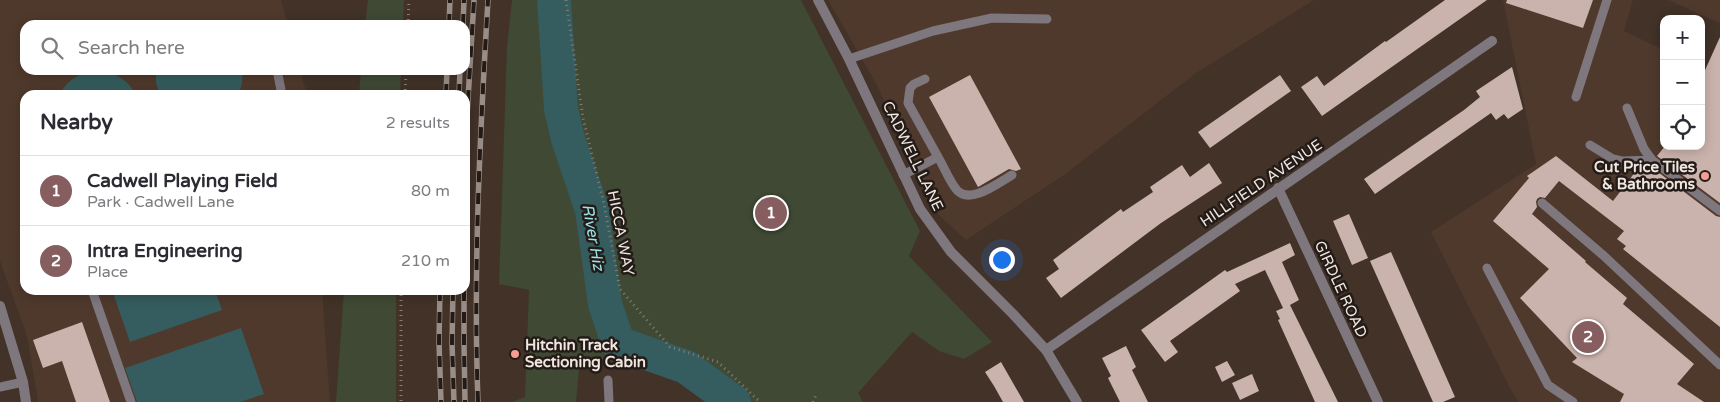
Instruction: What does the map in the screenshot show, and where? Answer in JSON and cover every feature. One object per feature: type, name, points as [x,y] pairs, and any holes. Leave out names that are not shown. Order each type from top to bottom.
[{"type":"street","name":"CADWELL LANE","points":[[818,0],[849,58],[920,209],[951,252],[1046,350],[1077,402]]},
{"type":"street","name":"HILLFIELD AVENUE","points":[[1046,350],[1492,41]]},
{"type":"street","name":"GIRDLE ROAD","points":[[1278,188],[1378,402]]},
{"type":"street","points":[[0,306],[23,382],[26,402]]},
{"type":"lane","points":[[1576,97],[1607,0]]},
{"type":"lane","points":[[849,58],[932,31],[992,18],[1048,19]]},
{"type":"lane","points":[[278,75],[281,90]]},
{"type":"lane","points":[[925,79],[910,88],[908,103],[960,194],[975,195],[1012,175]]},
{"type":"lane","points":[[1627,108],[1644,149],[1652,160],[1720,211]]},
{"type":"lane","points":[[1590,145],[1613,159],[1622,161],[1652,160]]},
{"type":"lane","points":[[903,175],[938,157]]},
{"type":"lane","points":[[1542,203],[1604,256],[1720,365]]},
{"type":"lane","points":[[1487,268],[1548,385],[1574,402]]},
{"type":"lane","points":[[94,295],[131,402]]},
{"type":"lane","points":[[608,380],[609,402]]},
{"type":"lane","points":[[0,387],[23,382]]},
{"type":"path","points":[[408,20],[409,0]]},
{"type":"path","name":"HICCA WAY","points":[[566,0],[583,118],[604,204],[620,289],[670,347],[718,362],[760,402]]},
{"type":"path","points":[[406,75],[406,90]]},
{"type":"path","points":[[401,295],[401,402]]},
{"type":"path","points":[[813,402],[816,395]]},
{"type":"shaded area","points":[[0,0],[281,0],[287,20],[20,20],[20,75],[301,75],[306,90],[20,90],[20,295],[322,295],[330,402],[38,402],[27,336],[0,261]]},
{"type":"shaded area","points":[[828,0],[1314,0],[1196,73],[1064,175],[966,240],[939,215],[917,174],[878,87]]},
{"type":"shaded area","points":[[1503,0],[1633,0],[1624,31],[1660,48],[1660,150],[1705,150],[1705,70],[1720,77],[1720,402],[1519,402],[1511,390],[1431,232],[1536,164]]},
{"type":"shaded area","points":[[1668,0],[1720,0],[1720,23]]},
{"type":"green space","points":[[368,0],[404,0],[403,20],[366,20]]},
{"type":"green space","points":[[512,0],[801,0],[920,231],[909,256],[992,342],[964,359],[939,351],[912,332],[858,393],[863,402],[715,402],[675,365],[580,360],[576,402],[512,402],[525,397],[529,290],[499,284],[507,47]]},
{"type":"green space","points":[[361,75],[401,75],[400,90],[359,90]]},
{"type":"green space","points":[[344,295],[396,295],[396,402],[336,402]]},
{"type":"water","points":[[80,75],[115,75],[130,85],[133,90],[62,90]]},
{"type":"water","points":[[156,75],[242,75],[240,90],[158,90]]},
{"type":"water","points":[[114,295],[217,295],[222,310],[130,342]]},
{"type":"water","points":[[241,328],[264,394],[240,402],[137,402],[125,368]]},
{"type":"building","points":[[1445,0],[1487,0],[1322,116],[1301,87],[1317,76],[1324,86]]},
{"type":"building","points":[[1507,0],[1593,0],[1583,28],[1506,3]]},
{"type":"building","points":[[1720,37],[1720,203],[1657,156],[1662,150],[1705,150],[1705,70]]},
{"type":"building","points":[[1512,67],[1523,109],[1508,119],[1504,114],[1496,120],[1491,113],[1375,194],[1364,179],[1464,110],[1480,97],[1476,91]]},
{"type":"building","points":[[970,75],[1021,169],[1016,171],[1009,169],[978,187],[929,97]]},
{"type":"building","points":[[1280,75],[1291,91],[1210,148],[1198,132]]},
{"type":"building","points":[[1556,156],[1613,201],[1639,167],[1650,166],[1716,216],[1720,217],[1720,327],[1623,249],[1626,246],[1617,239],[1624,231],[1559,181],[1545,198],[1540,197],[1537,199],[1537,207],[1532,214],[1627,298],[1623,304],[1694,364],[1677,384],[1704,402],[1620,402],[1624,394],[1572,362],[1577,358],[1520,298],[1549,269],[1493,221],[1529,178],[1527,176]]},
{"type":"building","points":[[1209,163],[1222,183],[1161,223],[1061,298],[1046,278],[1059,269],[1053,260],[1121,209],[1123,212],[1153,192],[1150,187],[1182,165],[1190,177]]},
{"type":"building","points":[[1349,214],[1368,258],[1352,265],[1333,221]]},
{"type":"building","points":[[1290,243],[1295,255],[1282,262],[1299,300],[1290,305],[1338,402],[1315,402],[1278,320],[1280,319],[1276,311],[1283,308],[1265,270],[1235,284],[1240,291],[1170,341],[1178,352],[1165,362],[1141,330],[1225,270],[1227,272]]},
{"type":"building","points":[[1391,252],[1455,397],[1443,402],[1433,402],[1370,261]]},
{"type":"building","points":[[82,322],[110,402],[76,402],[62,361],[43,368],[33,340]]},
{"type":"building","points":[[1126,346],[1136,367],[1132,370],[1148,402],[1120,402],[1108,378],[1111,376],[1102,358]]},
{"type":"building","points":[[1227,361],[1235,375],[1222,382],[1215,367]]},
{"type":"building","points":[[1001,362],[1024,402],[1003,402],[985,372]]},
{"type":"building","points":[[1252,374],[1259,391],[1240,400],[1232,383]]},
{"type":"waterway","name":"River Hiz","points":[[554,0],[561,109],[568,139],[592,210],[605,304],[618,343],[686,367],[734,402]]},
{"type":"railway","points":[[449,20],[450,0]]},
{"type":"railway","points":[[463,20],[464,0]]},
{"type":"railway","points":[[470,66],[474,0]]},
{"type":"railway","points":[[478,402],[477,251],[488,0]]},
{"type":"railway","points":[[446,90],[447,75]]},
{"type":"railway","points":[[459,90],[460,75]]},
{"type":"railway","points":[[469,75],[469,90]]},
{"type":"railway","points":[[440,295],[441,402]]},
{"type":"railway","points":[[453,295],[454,402]]},
{"type":"railway","points":[[464,295],[465,402]]},
{"type":"place","name":"Cut Price Tiles & Bathrooms","points":[[1705,176]]},
{"type":"place","name":"Cadwell Playing Field","points":[[771,213]]},
{"type":"place","name":"Intra Engineering","points":[[1588,337]]},
{"type":"place","name":"Hitchin Track Sectioning Cabin","points":[[515,354]]}]
